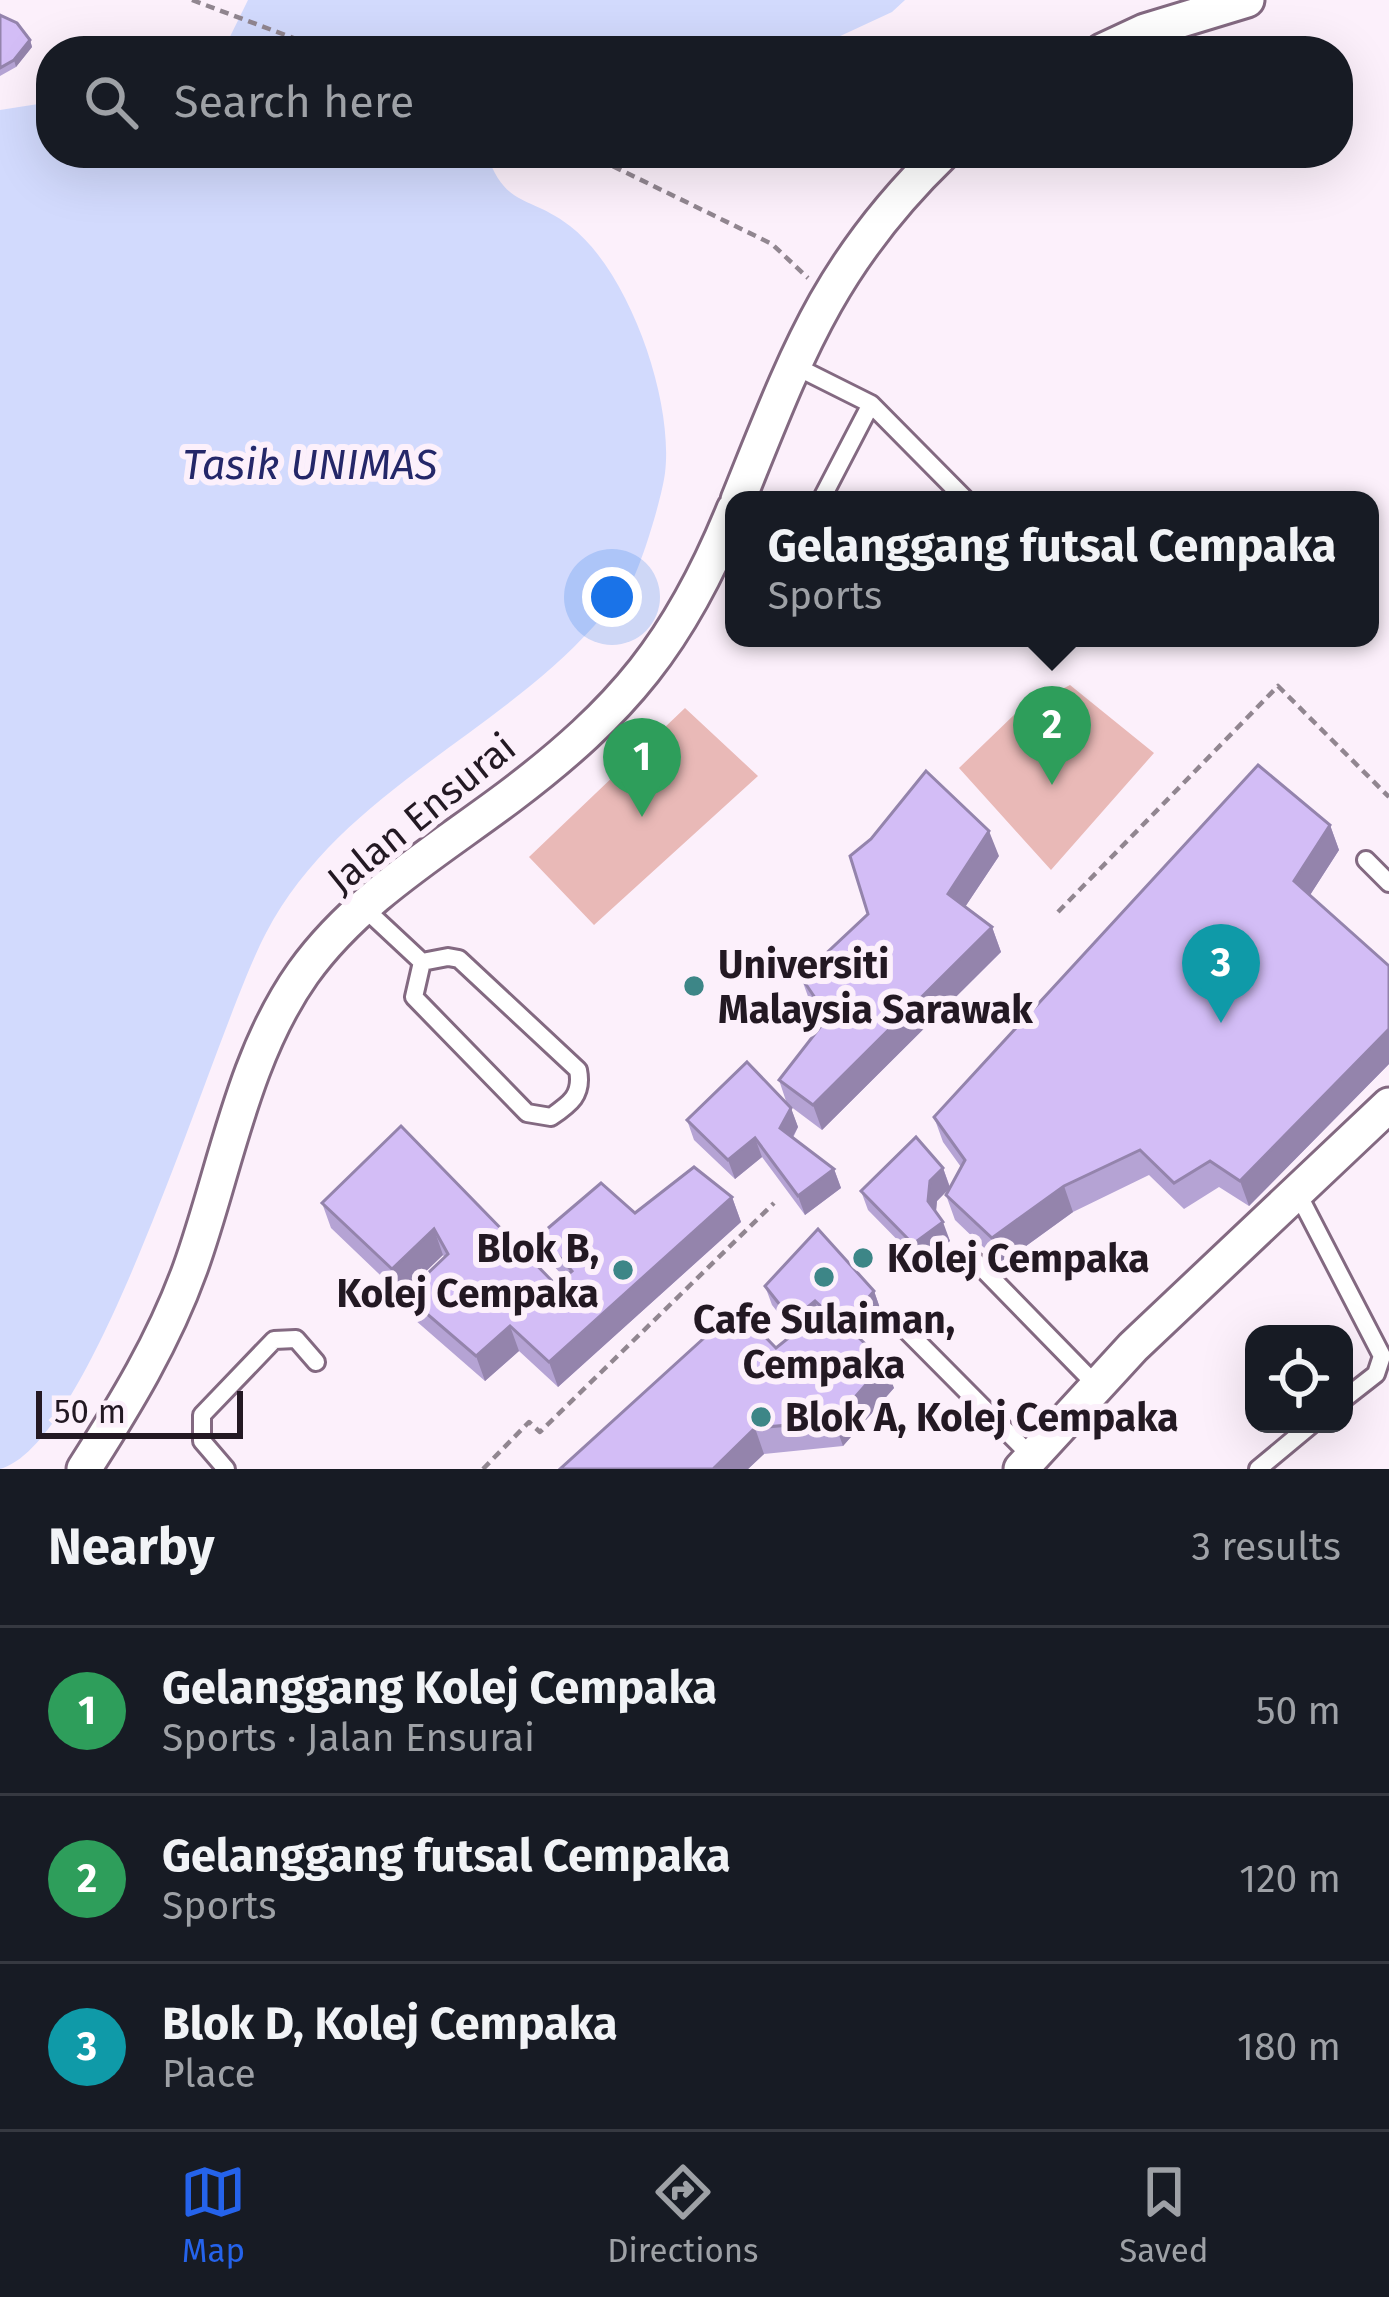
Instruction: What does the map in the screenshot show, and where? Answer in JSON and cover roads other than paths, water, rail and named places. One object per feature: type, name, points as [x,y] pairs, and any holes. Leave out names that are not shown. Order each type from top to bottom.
[{"type":"street","points":[[1134,36],[1247,0]]},
{"type":"street","points":[[742,491],[826,294],[861,241],[929,168]]},
{"type":"street","name":"Jalan Ensurai","points":[[84,1469],[164,1332],[269,1030],[303,972],[363,907],[586,734],[649,668],[700,591],[725,531]]},
{"type":"street","points":[[1026,1463],[1296,1189],[1389,1105]]},
{"type":"lane","points":[[793,365],[871,404],[957,491]]},
{"type":"lane","points":[[826,491],[871,404]]},
{"type":"lane","points":[[1366,860],[1389,883]]},
{"type":"lane","points":[[363,907],[422,962],[460,958],[578,1070],[581,1083],[574,1101],[551,1117],[527,1113],[415,997],[422,962]]},
{"type":"lane","points":[[1296,1189],[1382,1356],[1376,1374],[1353,1392]]},
{"type":"lane","points":[[976,1262],[1097,1386]]},
{"type":"lane","points":[[900,1324],[1026,1463]]},
{"type":"lane","points":[[226,1469],[202,1441],[202,1415],[274,1340],[296,1339],[316,1362]]},
{"type":"lane","points":[[1258,1469],[1301,1433]]},
{"type":"water","points":[[248,0],[905,0],[892,12],[840,36],[230,36]]},
{"type":"water","name":"Tasik UNIMAS","points":[[36,104],[36,168],[493,168],[511,193],[570,226],[611,273],[643,339],[666,443],[656,513],[640,562],[618,601],[554,666],[375,804],[297,884],[266,933],[244,983],[113,1314],[75,1388],[37,1443],[0,1469],[0,110]]},
{"type":"place","name":"Gelanggang futsal Cempaka","points":[[1052,785]]},
{"type":"place","name":"Gelanggang Kolej Cempaka","points":[[642,817]]},
{"type":"place","name":"Universiti Malaysia Sarawak","points":[[694,986]]},
{"type":"place","name":"Blok D, Kolej Cempaka","points":[[1221,1023]]},
{"type":"place","name":"Kolej Cempaka","points":[[863,1258]]},
{"type":"place","name":"Blok B, Kolej Cempaka","points":[[623,1270]]},
{"type":"place","name":"Cafe Sulaiman, Cempaka","points":[[824,1277]]},
{"type":"place","name":"Blok A, Kolej Cempaka","points":[[761,1417]]}]
